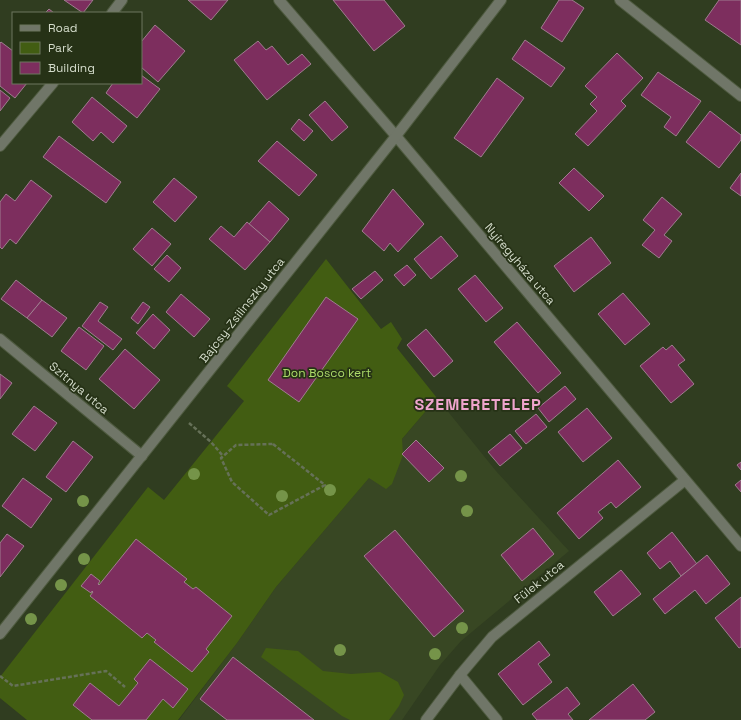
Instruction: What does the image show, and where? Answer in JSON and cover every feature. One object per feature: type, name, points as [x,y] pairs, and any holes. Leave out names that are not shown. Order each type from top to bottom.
[{"type":"street","points":[[113,12],[122,0]]},
{"type":"street","name":"Nyíregyháza utca","points":[[279,0],[396,136],[741,546]]},
{"type":"street","name":"Bajcsy-Zsilinszky utca","points":[[0,634],[396,136],[501,0]]},
{"type":"street","points":[[620,0],[741,96]]},
{"type":"street","points":[[0,146],[52,84]]},
{"type":"street","name":"Szitnya utca","points":[[0,339],[142,456]]},
{"type":"street","name":"Fülek utca","points":[[426,720],[460,675],[492,637],[685,480]]},
{"type":"street","points":[[460,675],[497,720]]},
{"type":"path","points":[[176,413],[211,442],[223,456],[221,458],[232,482],[269,515],[325,485],[273,444],[236,444],[223,456]]},
{"type":"path","points":[[0,676],[13,686],[106,671],[125,687]]},
{"type":"shaded area","points":[[437,398],[496,471],[569,551],[461,641],[440,665],[402,720],[179,720],[237,643],[276,587]]},
{"type":"green space","name":"Don Bosco kert","points":[[326,259],[381,329],[391,322],[402,339],[397,348],[437,398],[402,439],[403,455],[392,484],[386,489],[369,478],[276,587],[237,643],[178,720],[27,720],[0,698],[0,677],[148,487],[164,500],[244,401],[227,386]]},
{"type":"green space","points":[[266,648],[298,651],[323,671],[351,674],[380,672],[398,682],[404,695],[399,706],[389,720],[350,720],[342,716],[261,657]]},
{"type":"building","points":[[64,0],[93,0],[84,12]]},
{"type":"building","points":[[188,0],[228,0],[211,20]]},
{"type":"building","points":[[333,0],[384,0],[405,26],[374,51]]},
{"type":"building","points":[[559,0],[572,0],[584,8],[562,42],[541,28]]},
{"type":"building","points":[[719,0],[741,0],[741,45],[705,20]]},
{"type":"building","points":[[49,9],[53,12],[46,12]]},
{"type":"building","points":[[155,25],[185,51],[158,82],[142,68],[142,41]]},
{"type":"building","points":[[525,40],[565,68],[551,87],[512,59]]},
{"type":"building","points":[[258,41],[266,50],[272,46],[288,65],[302,54],[311,64],[267,100],[234,60]]},
{"type":"building","points":[[1,42],[12,50],[12,84],[26,84],[15,98],[0,86]]},
{"type":"building","points":[[617,53],[643,78],[621,101],[626,106],[588,146],[575,134],[597,111],[590,104],[597,97],[585,86]]},
{"type":"building","points":[[658,72],[701,101],[676,136],[664,127],[671,117],[641,95]]},
{"type":"building","points":[[142,76],[160,89],[137,118],[106,93],[112,84],[142,84]]},
{"type":"building","points":[[497,78],[524,98],[481,157],[454,138]]},
{"type":"building","points":[[0,90],[10,98],[0,111]]},
{"type":"building","points":[[92,97],[127,126],[113,143],[101,132],[93,141],[72,122]]},
{"type":"building","points":[[325,101],[348,127],[332,141],[309,115]]},
{"type":"building","points":[[710,111],[741,135],[741,140],[719,168],[686,142]]},
{"type":"building","points":[[299,119],[313,131],[304,141],[291,129]]},
{"type":"building","points":[[59,136],[121,182],[106,203],[43,157]]},
{"type":"building","points":[[277,141],[317,175],[299,196],[258,161]]},
{"type":"building","points":[[574,168],[604,196],[589,211],[559,183]]},
{"type":"building","points":[[741,173],[741,196],[730,188]]},
{"type":"building","points":[[174,178],[197,197],[175,222],[153,202]]},
{"type":"building","points":[[31,180],[52,196],[16,244],[10,239],[2,249],[0,247],[0,202],[6,194],[15,201]]},
{"type":"building","points":[[393,189],[424,224],[398,252],[390,243],[384,251],[362,231]]},
{"type":"building","points":[[662,197],[682,214],[664,235],[672,241],[659,258],[642,245],[655,230],[643,220]]},
{"type":"building","points":[[269,201],[289,219],[270,242],[249,224]]},
{"type":"building","points":[[247,222],[270,242],[245,270],[209,239],[221,226],[234,237]]},
{"type":"building","points":[[152,228],[171,244],[152,266],[133,249]]},
{"type":"building","points":[[441,236],[458,256],[431,279],[414,259]]},
{"type":"building","points":[[591,237],[611,263],[574,292],[554,266]]},
{"type":"building","points":[[167,255],[181,268],[169,282],[154,269]]},
{"type":"building","points":[[407,265],[416,275],[404,286],[394,275]]},
{"type":"building","points":[[375,271],[383,280],[361,299],[352,289]]},
{"type":"building","points":[[475,275],[503,308],[486,322],[458,289]]},
{"type":"building","points":[[16,280],[42,300],[27,318],[1,299]]},
{"type":"building","points":[[623,293],[650,324],[625,345],[598,314]]},
{"type":"building","points":[[181,294],[210,319],[194,337],[166,312]]},
{"type":"building","points":[[326,297],[358,319],[299,402],[268,380]]},
{"type":"building","points":[[42,300],[67,318],[52,337],[27,318]]},
{"type":"building","points":[[100,302],[108,307],[98,321],[122,339],[113,350],[82,326]]},
{"type":"building","points":[[143,302],[150,307],[138,324],[131,318]]},
{"type":"building","points":[[153,314],[170,330],[154,349],[136,333]]},
{"type":"building","points":[[517,322],[561,373],[538,393],[494,342]]},
{"type":"building","points":[[79,327],[104,346],[86,370],[61,351]]},
{"type":"building","points":[[426,329],[453,361],[434,377],[407,345]]},
{"type":"building","points":[[672,345],[685,360],[678,365],[694,384],[671,403],[640,366],[663,347],[666,350]]},
{"type":"building","points":[[125,349],[160,380],[134,409],[99,379]]},
{"type":"building","points":[[0,374],[12,383],[0,399]]},
{"type":"building","points":[[565,386],[576,399],[549,422],[538,408]]},
{"type":"building","points":[[34,406],[57,423],[35,451],[12,434]]},
{"type":"building","points":[[587,408],[612,438],[583,462],[558,432]]},
{"type":"building","points":[[536,414],[547,427],[526,444],[515,431]]},
{"type":"building","points":[[510,434],[522,448],[500,466],[488,452]]},
{"type":"building","points":[[416,440],[444,468],[429,482],[402,454]]},
{"type":"building","points":[[73,441],[93,457],[66,492],[46,477]]},
{"type":"building","points":[[618,460],[641,487],[616,508],[611,502],[598,512],[603,518],[579,539],[557,513]]},
{"type":"building","points":[[741,462],[741,470],[737,465]]},
{"type":"building","points":[[23,478],[52,499],[31,528],[2,506]]},
{"type":"building","points":[[741,480],[741,492],[735,485]]},
{"type":"building","points":[[533,528],[554,554],[522,581],[501,555]]},
{"type":"building","points":[[395,530],[464,611],[434,637],[364,556]]},
{"type":"building","points":[[672,532],[697,564],[681,576],[670,561],[660,569],[647,553]]},
{"type":"building","points":[[7,534],[24,546],[0,577],[0,543]]},
{"type":"building","points":[[136,539],[187,579],[184,582],[193,589],[196,587],[232,616],[206,649],[209,652],[192,672],[154,642],[156,640],[147,633],[142,638],[90,596],[93,592],[92,591],[91,593],[81,586],[91,574],[100,581],[98,584],[99,585]]},
{"type":"building","points":[[707,555],[730,584],[706,604],[695,590],[665,614],[653,599]]},
{"type":"building","points":[[621,570],[641,594],[613,616],[594,592]]},
{"type":"building","points":[[741,597],[741,647],[739,648],[715,618]]},
{"type":"building","points":[[539,641],[550,655],[538,664],[552,682],[523,705],[498,674]]},
{"type":"building","points":[[233,657],[314,720],[227,720],[200,699]]},
{"type":"building","points":[[150,659],[188,689],[173,708],[163,699],[146,720],[92,720],[73,705],[90,683],[119,706],[138,683],[134,679]]},
{"type":"building","points":[[633,684],[655,712],[645,720],[589,720]]},
{"type":"building","points":[[567,687],[580,704],[568,714],[573,720],[537,720],[532,714]]},
{"type":"district","name":"SZEMERETELEP","points":[[478,404]]}]
